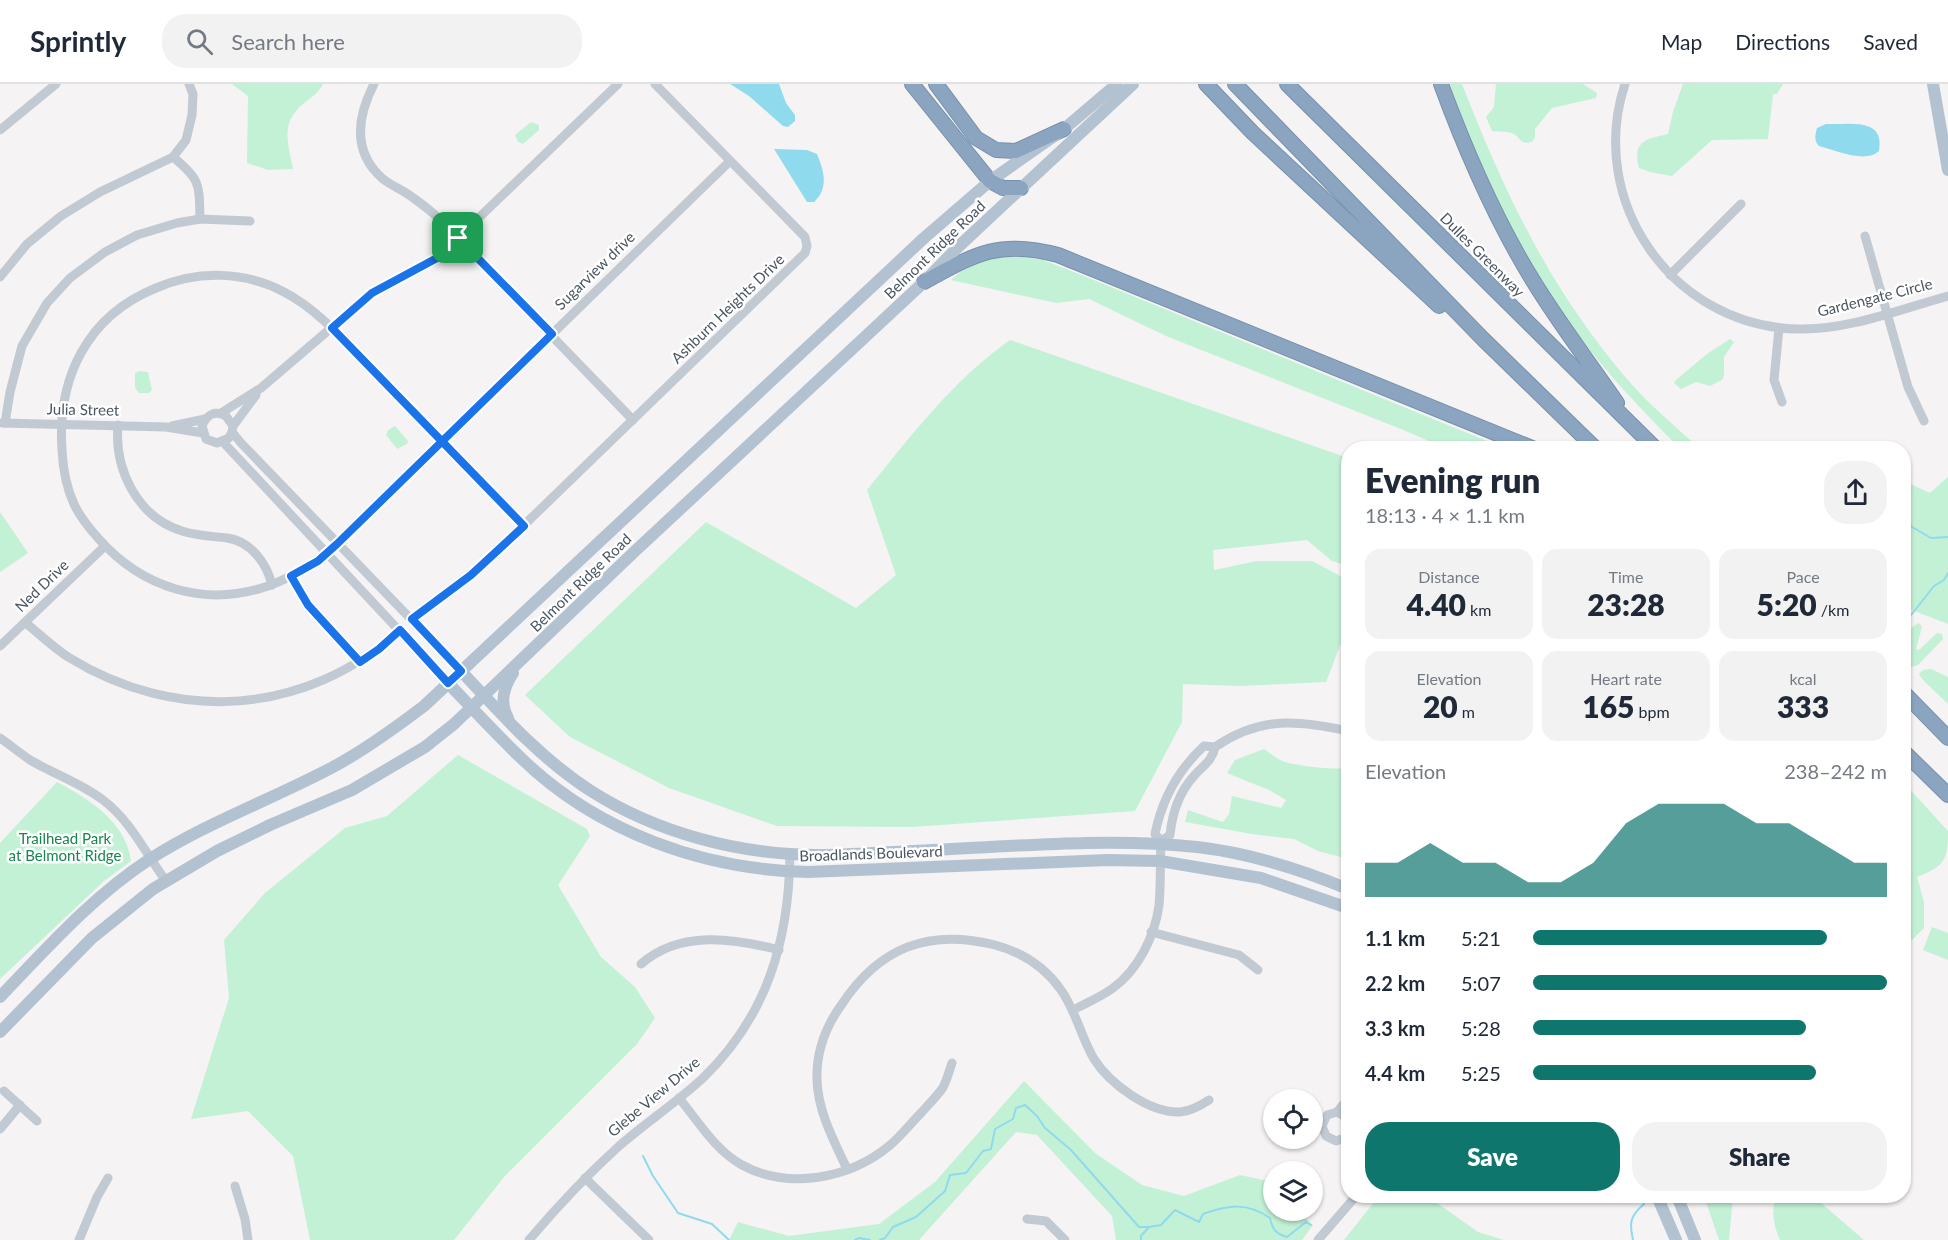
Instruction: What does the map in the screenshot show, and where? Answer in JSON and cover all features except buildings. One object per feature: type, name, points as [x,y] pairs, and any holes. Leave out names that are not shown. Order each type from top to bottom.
[{"type":"highway","points":[[912,84],[990,182],[1003,188],[1021,188]]},
{"type":"highway","points":[[936,84],[976,138],[996,150],[1016,151],[1064,129]]},
{"type":"highway","points":[[1206,84],[1253,133],[1452,318],[1483,339]]},
{"type":"highway","points":[[1235,84],[1483,339],[1588,441]]},
{"type":"highway","name":"Dulles Greenway","points":[[1287,84],[1648,441]]},
{"type":"highway","points":[[1435,84],[1485,194],[1531,278],[1636,430]]},
{"type":"highway","points":[[1441,84],[1461,138]]},
{"type":"highway","points":[[924,282],[969,257],[992,250],[1023,248],[1058,255],[1515,441]]},
{"type":"highway","points":[[1911,700],[1948,733]]},
{"type":"highway","points":[[1911,700],[1948,738]]},
{"type":"highway","points":[[1911,759],[1948,795]]},
{"type":"main road","name":"Belmont Ridge Road","points":[[0,998],[60,934],[91,905],[150,859],[221,819],[333,767],[401,724],[461,671],[924,238],[990,182],[1064,129],[1117,84]]},
{"type":"main road","name":"Belmont Ridge Road","points":[[0,1032],[92,938],[165,881],[216,851],[378,776],[425,747],[472,708],[633,553],[1133,84]]},
{"type":"main road","points":[[1933,84],[1948,170]]},
{"type":"main road","points":[[513,727],[505,713],[503,698],[507,683],[518,665]]},
{"type":"main road","name":"Broadlands Boulevard","points":[[461,671],[513,727],[544,756],[592,792],[670,829],[717,843],[790,854],[1161,843],[1255,858],[1310,874],[1341,886]]},
{"type":"main road","name":"Broadlands Boulevard","points":[[448,683],[522,759],[544,778],[588,809],[634,833],[694,856],[727,864],[789,872],[844,872],[1116,860],[1160,861],[1261,878],[1341,906]]},
{"type":"main road","points":[[1661,1203],[1676,1240]]},
{"type":"main road","points":[[1680,1203],[1695,1240]]},
{"type":"street","points":[[0,130],[56,84]]},
{"type":"street","points":[[0,277],[27,244],[61,216],[100,192],[173,157],[186,140],[192,115],[193,94],[189,84]]},
{"type":"street","points":[[374,84],[364,104],[360,123],[367,159],[374,169],[385,180],[434,214],[633,420]]},
{"type":"street","points":[[261,388],[232,429],[229,438],[223,442],[211,442],[203,433],[202,426],[209,415],[221,413],[261,388],[372,293],[437,258],[618,84]]},
{"type":"street","name":"Ashburn Heights Drive","points":[[412,619],[471,575],[524,526],[805,253],[807,246],[805,237],[655,84]]},
{"type":"street","name":"Gardengate Circle","points":[[1625,84],[1617,121],[1616,153],[1621,186],[1636,228],[1652,253],[1671,275],[1694,295],[1720,311],[1749,322],[1779,328],[1826,328],[1948,296]]},
{"type":"street","points":[[173,157],[191,172],[197,184],[200,219]]},
{"type":"street","name":"Sugarview drive","points":[[524,526],[443,441],[332,328],[307,306],[286,293],[248,278],[219,275],[191,276],[171,281],[131,301],[101,325],[78,356],[69,377],[60,424],[66,482],[75,506],[105,546],[135,572],[192,593],[236,595],[272,585],[318,561],[337,544],[443,441],[729,161]]},
{"type":"street","points":[[1671,275],[1741,204]]},
{"type":"street","points":[[3,423],[22,346],[47,303],[63,286],[105,252],[137,236],[177,223],[200,219],[250,221]]},
{"type":"street","points":[[1865,236],[1908,387],[1924,421]]},
{"type":"street","points":[[1779,328],[1774,380],[1782,402]]},
{"type":"street","points":[[221,413],[226,416],[241,443],[461,671]]},
{"type":"street","name":"Julia Street","points":[[166,427],[205,419]]},
{"type":"street","name":"Julia Street","points":[[3,423],[166,427],[203,433]]},
{"type":"street","points":[[118,425],[116,441],[120,463],[131,488],[156,518],[178,530],[201,536],[228,538],[246,545],[266,565],[272,585]]},
{"type":"street","points":[[223,442],[448,683]]},
{"type":"street","name":"Ned Drive","points":[[0,646],[105,546]]},
{"type":"street","points":[[291,576],[308,605],[360,662]]},
{"type":"street","points":[[26,622],[66,655],[111,679],[165,697],[192,701],[228,702],[271,696],[342,672],[379,649],[400,630]]},
{"type":"street","points":[[1072,1010],[1101,996],[1125,979],[1142,955],[1152,932],[1159,904],[1161,843],[1155,834],[1158,821],[1174,781],[1191,758],[1204,746],[1215,747],[1246,730],[1276,723],[1296,722],[1341,730]]},
{"type":"street","points":[[0,738],[30,759],[104,801],[125,822],[165,881]]},
{"type":"street","points":[[1161,843],[1170,835],[1174,812],[1186,786],[1213,758],[1215,747]]},
{"type":"street","name":"Glebe View Drive","points":[[530,1240],[585,1178],[716,1064],[746,1026],[766,988],[779,950],[786,920],[790,854]]},
{"type":"street","points":[[1152,932],[1239,955],[1258,970]]},
{"type":"street","points":[[641,964],[655,953],[699,940],[748,942],[779,950]]},
{"type":"street","points":[[847,1169],[820,1103],[817,1077],[819,1052],[830,1022],[854,986],[872,966],[906,947],[930,941],[954,940],[992,944],[1014,951],[1035,963],[1060,989],[1095,1060],[1110,1078],[1128,1093],[1156,1107],[1180,1112],[1195,1109],[1209,1100]]},
{"type":"street","points":[[679,1098],[717,1145],[754,1171],[775,1177],[813,1178],[847,1169],[875,1156],[901,1134],[943,1088],[952,1063]]},
{"type":"street","points":[[4,1091],[37,1121]]},
{"type":"street","points":[[0,1129],[20,1106]]},
{"type":"street","points":[[1341,1107],[1337,1112],[1327,1115],[1322,1126],[1326,1136],[1336,1141],[1341,1139]]},
{"type":"street","points":[[1337,1112],[1341,1114]]},
{"type":"street","points":[[79,1240],[92,1206],[108,1178]]},
{"type":"street","points":[[585,1178],[649,1240]]},
{"type":"street","points":[[235,1186],[245,1219],[248,1240]]},
{"type":"street","points":[[1318,1240],[1350,1203]]},
{"type":"street","points":[[1027,1219],[1046,1221],[1065,1240]]},
{"type":"green space","points":[[232,84],[323,84],[317,93],[296,111],[288,126],[289,151],[293,169],[268,170],[247,163],[248,96]]},
{"type":"green space","points":[[1450,84],[1462,84],[1512,201],[1531,238],[1574,309],[1634,388],[1691,441],[1673,441],[1624,390],[1573,329],[1528,263],[1508,228],[1474,152]]},
{"type":"green space","points":[[1496,84],[1583,84],[1597,93],[1596,98],[1552,108],[1535,129],[1532,142],[1525,143],[1512,133],[1492,131],[1486,117],[1494,107]]},
{"type":"green space","points":[[1683,84],[1783,84],[1777,94],[1773,94],[1768,139],[1712,140],[1672,176],[1639,168],[1637,152],[1639,147],[1647,140],[1668,134]]},
{"type":"green space","points":[[531,122],[539,125],[539,130],[523,144],[518,142],[515,135]]},
{"type":"green space","points":[[1003,254],[1043,260],[1487,441],[1429,441],[1166,336],[1089,299],[1056,303],[951,280],[972,261]]},
{"type":"green space","points":[[1730,339],[1734,342],[1724,357],[1722,380],[1710,386],[1696,382],[1681,389],[1674,383],[1707,354]]},
{"type":"green space","points":[[1010,340],[1341,456],[1341,564],[1332,561],[1307,540],[1213,550],[1214,570],[1257,561],[1312,561],[1341,576],[1341,643],[1326,682],[1240,686],[1183,684],[1182,722],[1135,811],[912,827],[777,826],[669,788],[570,737],[525,695],[706,522],[856,608],[896,575],[867,490],[951,391]]},
{"type":"green space","points":[[148,372],[152,390],[149,393],[139,393],[135,388],[135,373]]},
{"type":"green space","points":[[395,426],[408,441],[407,444],[397,449],[386,435],[388,430]]},
{"type":"green space","points":[[1948,477],[1948,624],[1911,610],[1911,484],[1930,493]]},
{"type":"green space","points":[[0,512],[28,553],[0,572]]},
{"type":"green space","points":[[1919,623],[1922,627],[1916,649],[1919,650],[1937,633],[1942,634],[1943,639],[1918,665],[1912,667],[1911,629]]},
{"type":"green space","points":[[1931,669],[1948,677],[1948,704],[1919,674],[1923,670]]},
{"type":"green space","points":[[1264,749],[1280,760],[1291,764],[1341,768],[1341,857],[1318,851],[1294,839],[1185,822],[1188,810],[1223,822],[1229,814],[1232,796],[1281,808],[1286,800],[1269,790],[1227,773],[1235,760]]},
{"type":"green space","points":[[458,755],[587,829],[590,836],[558,885],[601,957],[635,987],[655,1018],[637,1044],[504,1177],[454,1240],[310,1240],[293,1156],[248,1111],[191,1119],[229,998],[224,940],[265,893],[345,828],[387,816]]},
{"type":"green space","name":"Trailhead Park at Belmont Ridge","points":[[57,782],[93,804],[114,823],[128,847],[131,861],[104,881],[0,979],[0,843]]},
{"type":"green space","points":[[1911,791],[1948,831],[1946,855],[1943,861],[1934,869],[1917,877],[1924,902],[1924,928],[1911,941]]},
{"type":"green space","points":[[1932,927],[1948,933],[1948,960],[1923,950]]},
{"type":"green space","points":[[1024,1081],[1095,1153],[1142,1185],[1184,1196],[1240,1175],[1263,1180],[1263,1221],[1309,1221],[1313,1225],[1302,1240],[1116,1240],[1112,1216],[1037,1135],[1016,1132],[919,1240],[729,1240],[738,1222],[789,1236],[879,1224],[935,1182]]},
{"type":"green space","points":[[1373,1203],[1437,1203],[1478,1232],[1504,1240],[1344,1240]]},
{"type":"green space","points":[[1706,1203],[1732,1203],[1729,1240],[1719,1240]]},
{"type":"green space","points":[[1775,1203],[1821,1203],[1864,1240],[1780,1240],[1774,1218]]},
{"type":"water","points":[[730,84],[779,84],[786,103],[795,115],[795,121],[788,127],[783,126],[749,96]]},
{"type":"water","points":[[1826,124],[1855,124],[1871,128],[1877,133],[1879,151],[1873,155],[1858,156],[1819,146],[1815,138],[1817,128]]},
{"type":"water","points":[[774,149],[807,150],[817,154],[824,179],[822,191],[814,202],[807,202]]},
{"type":"waterway","points":[[1911,526],[1931,538],[1948,537]]},
{"type":"waterway","points":[[1911,615],[1934,586],[1944,580],[1948,573]]},
{"type":"waterway","points":[[880,1240],[885,1238],[893,1227],[916,1217],[945,1191],[950,1175],[966,1173],[983,1151],[991,1149],[995,1129],[1013,1119],[1016,1108],[1025,1105],[1037,1116],[1045,1128],[1071,1150],[1139,1227],[1149,1227]]},
{"type":"waterway","points":[[643,1156],[653,1176],[678,1213],[712,1224],[729,1240]]},
{"type":"waterway","points":[[1633,1240],[1632,1220],[1644,1204]]},
{"type":"waterway","points":[[1141,1240],[1141,1236],[1149,1227],[1161,1225],[1175,1210],[1199,1222],[1203,1214],[1212,1211],[1230,1207],[1246,1207],[1270,1218],[1275,1230],[1287,1237],[1306,1222],[1311,1225]]},
{"type":"waterway","points":[[855,1240],[859,1238],[870,1240]]},
{"type":"route","points":[[458,238],[437,258],[372,293],[332,328],[443,441],[524,526],[471,575],[412,619],[461,671],[448,683],[400,630],[360,662],[308,605],[291,576],[318,561],[337,544],[443,441],[552,334],[458,238]]}]
